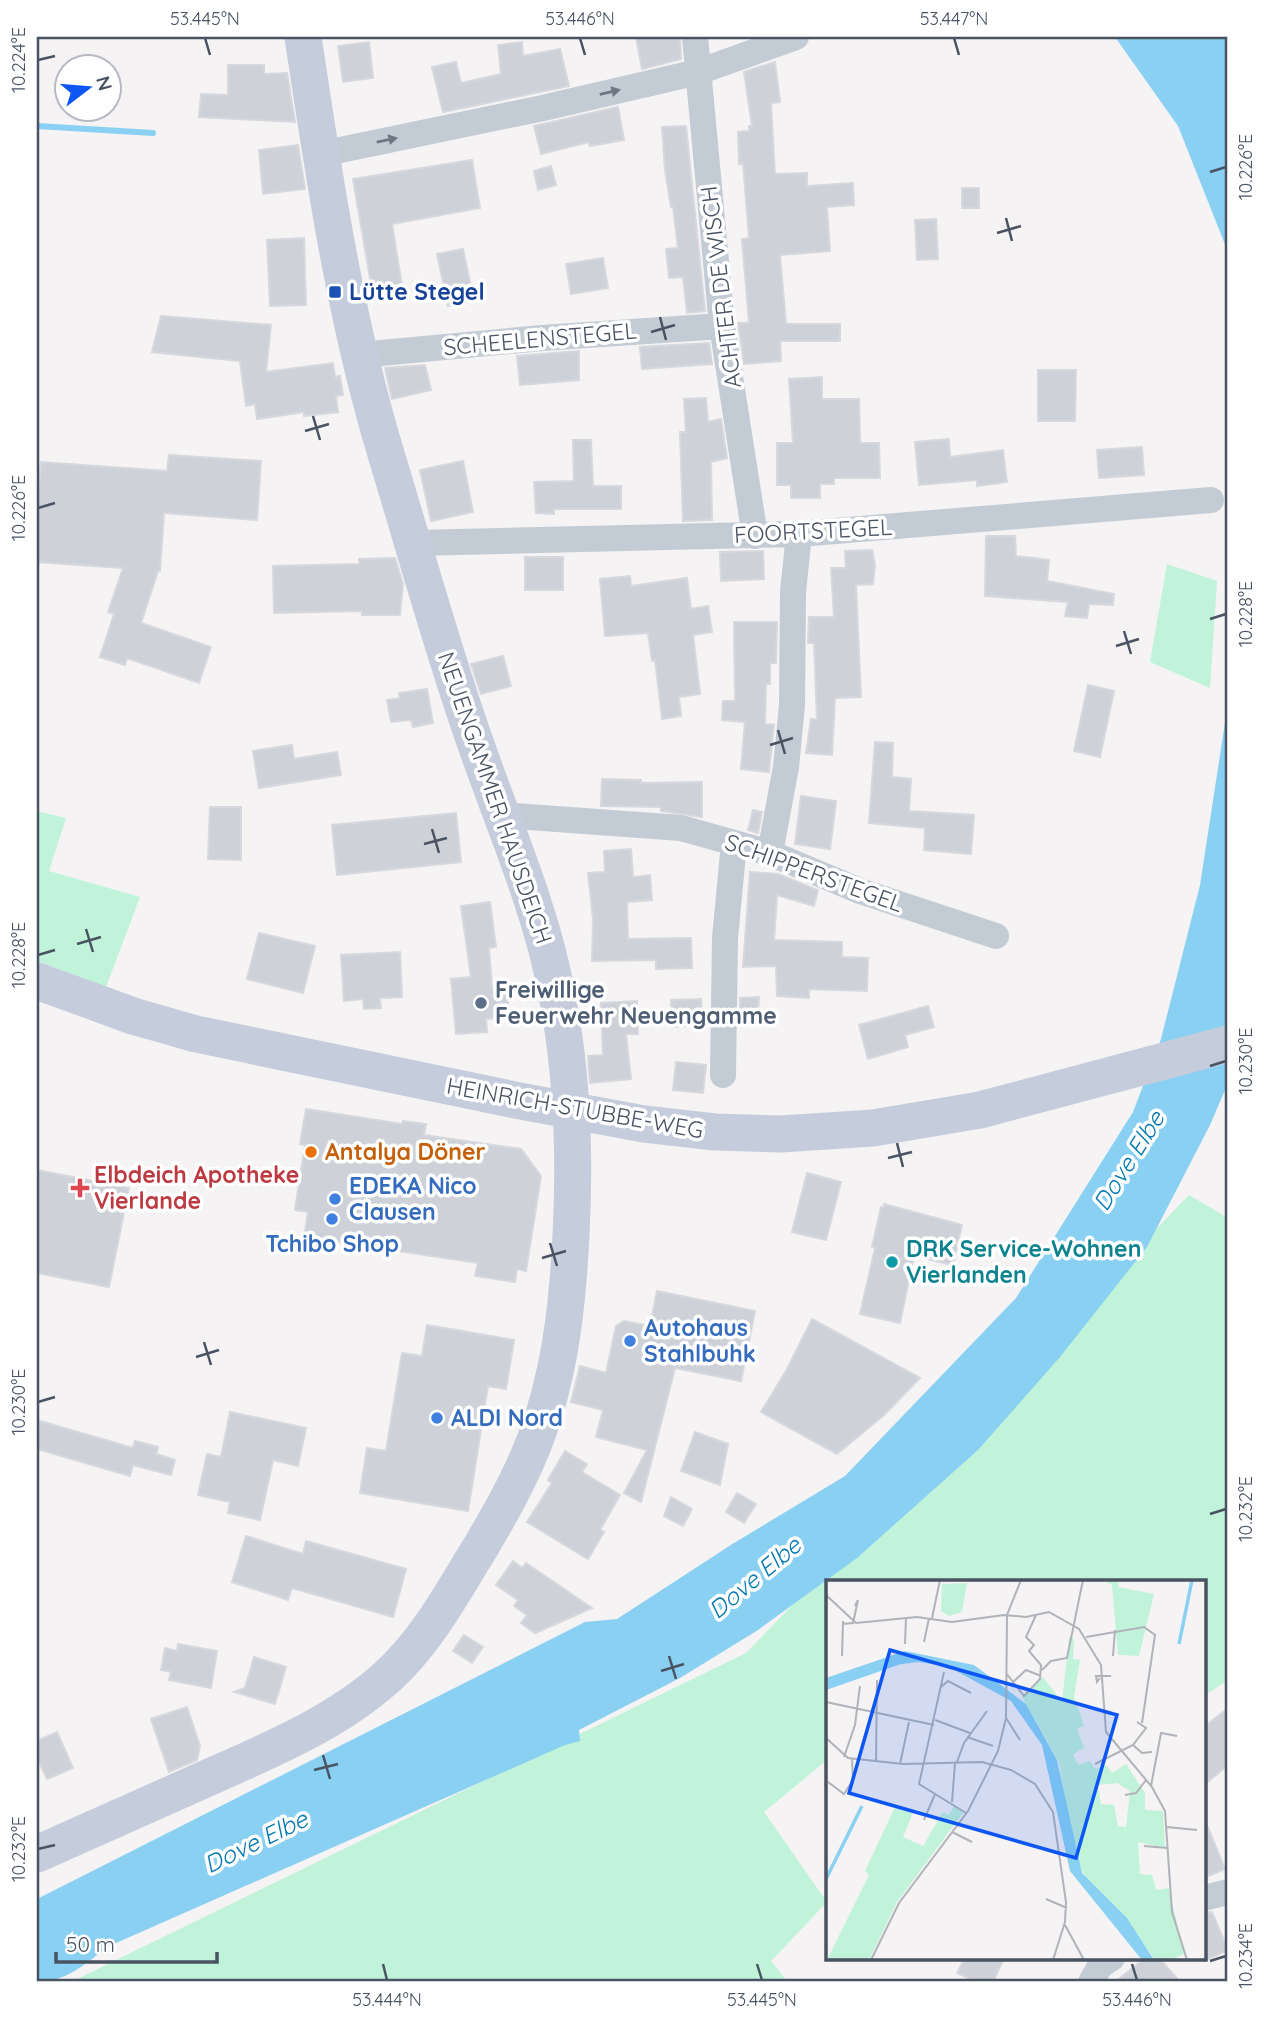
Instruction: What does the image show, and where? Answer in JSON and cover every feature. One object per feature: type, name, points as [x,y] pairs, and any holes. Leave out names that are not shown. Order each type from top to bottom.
[{"type":"street","name":"NEUENGAMMER HAUSDEICH","points":[[37,1854],[261,1754],[324,1722],[367,1694],[390,1674],[429,1630],[505,1504],[532,1447],[545,1410],[562,1333],[569,1280],[574,1186],[571,1111],[562,1017],[537,915],[473,737],[359,355],[321,154],[303,37]]},
{"type":"street","name":"ACHTER DE WISCH","points":[[695,37],[722,326],[755,536]]},
{"type":"street","points":[[321,154],[543,108],[698,72],[796,37]]},
{"type":"street","name":"SCHEELENSTEGEL","points":[[359,355],[542,338],[722,326]]},
{"type":"street","name":"FOORTSTEGEL","points":[[414,543],[799,534],[1211,500]]},
{"type":"street","points":[[770,853],[786,767],[792,705],[793,592],[799,534]]},
{"type":"street","name":"SCHIPPERSTEGEL","points":[[502,816],[681,828],[770,853],[860,891],[996,936]]},
{"type":"street","points":[[723,1075],[725,938],[734,843]]},
{"type":"street","name":"HEINRICH-STUBBE-WEG","points":[[37,981],[134,1016],[196,1034],[571,1111],[644,1124],[715,1132],[781,1135],[861,1129],[980,1110],[1228,1044]]},
{"type":"street","points":[[1206,1898],[1228,1892]]},
{"type":"street","points":[[1091,1982],[1100,1966],[1109,1960]]},
{"type":"green space","points":[[1167,564],[1217,581],[1210,688],[1150,662]]},
{"type":"green space","points":[[37,811],[66,818],[49,871],[140,897],[106,987],[37,961]]},
{"type":"green space","points":[[1189,1195],[1228,1218],[1228,1680],[1206,1695],[1206,1580],[826,1580],[826,1761],[764,1812],[826,1901],[771,1961],[788,1982],[71,1982],[746,1653]]},
{"type":"water","points":[[1115,37],[1228,37],[1228,252],[1178,126]]},
{"type":"water","name":"Dove Elbe","points":[[1228,703],[1228,1083],[1210,1125],[1147,1247],[1060,1357],[978,1450],[857,1558],[758,1630],[680,1678],[579,1730],[580,1741],[565,1745],[107,1947],[83,1966],[57,1979],[37,1982],[37,1899],[585,1622],[617,1619],[734,1543],[845,1476],[1016,1298],[1133,1112],[1161,1039],[1200,885]]},
{"type":"building","points":[[636,37],[680,37],[681,59],[642,69]]},
{"type":"building","points":[[369,42],[373,78],[343,82],[338,46]]},
{"type":"building","points":[[522,42],[523,56],[560,49],[569,86],[443,112],[432,67],[456,62],[461,83],[501,74],[498,45]]},
{"type":"building","points":[[775,62],[780,102],[771,103],[775,174],[807,173],[807,186],[853,183],[854,205],[827,207],[830,251],[780,255],[786,324],[840,324],[840,341],[780,341],[781,361],[744,364],[738,323],[749,323],[742,239],[749,238],[743,163],[739,164],[738,132],[749,131],[749,126],[752,126],[744,72]]},
{"type":"building","points":[[228,65],[264,65],[264,74],[287,73],[295,122],[199,117],[201,94],[228,95]]},
{"type":"building","points":[[618,107],[624,140],[590,146],[589,142],[541,154],[534,126]]},
{"type":"building","points":[[686,126],[705,311],[687,313],[683,277],[669,278],[666,249],[678,248],[665,170],[662,127]]},
{"type":"building","points":[[298,145],[305,189],[263,194],[259,150]]},
{"type":"building","points":[[472,160],[480,208],[392,224],[402,286],[372,290],[353,179]]},
{"type":"building","points":[[551,166],[556,185],[538,190],[534,171]]},
{"type":"building","points":[[962,188],[979,188],[979,208],[962,208]]},
{"type":"building","points":[[936,219],[938,259],[917,260],[915,220]]},
{"type":"building","points":[[304,238],[306,305],[270,306],[267,240]]},
{"type":"building","points":[[463,249],[474,301],[448,306],[437,254]]},
{"type":"building","points":[[603,258],[608,288],[571,294],[566,264]]},
{"type":"building","points":[[161,316],[271,325],[266,372],[333,363],[335,377],[340,376],[343,395],[336,396],[338,412],[304,416],[304,412],[257,419],[255,404],[246,406],[240,361],[152,352]]},
{"type":"building","points":[[709,343],[712,364],[642,369],[640,347]]},
{"type":"building","points":[[579,351],[579,380],[520,385],[517,356]]},
{"type":"building","points":[[425,365],[431,390],[392,399],[385,368]]},
{"type":"building","points":[[1038,370],[1076,370],[1075,421],[1038,421]]},
{"type":"building","points":[[822,377],[822,399],[859,399],[860,443],[879,443],[880,478],[834,478],[834,484],[820,484],[820,498],[791,498],[791,485],[777,485],[777,443],[793,443],[789,379]]},
{"type":"building","points":[[706,398],[708,422],[721,419],[727,458],[711,462],[712,520],[683,521],[680,432],[686,432],[684,399]]},
{"type":"building","points":[[949,439],[950,457],[1003,450],[1007,482],[977,486],[977,480],[919,485],[915,442]]},
{"type":"building","points":[[573,440],[591,440],[593,486],[621,486],[621,509],[554,509],[554,514],[536,513],[534,482],[574,481]]},
{"type":"building","points":[[1142,447],[1144,475],[1099,478],[1097,450]]},
{"type":"building","points":[[169,455],[261,461],[257,520],[164,513],[160,571],[141,623],[211,647],[199,683],[127,658],[125,665],[100,657],[114,614],[108,612],[123,568],[37,562],[41,462],[167,471]]},
{"type":"building","points":[[463,461],[473,512],[431,521],[420,470]]},
{"type":"building","points":[[986,536],[1015,536],[1016,556],[1049,560],[1047,581],[1114,594],[1113,605],[1089,604],[1087,618],[1065,616],[1068,602],[985,596]]},
{"type":"building","points":[[872,550],[875,565],[873,584],[856,585],[861,697],[835,698],[832,755],[806,753],[811,719],[817,720],[814,643],[808,643],[809,617],[834,617],[831,568],[846,568],[845,551]]},
{"type":"building","points":[[763,551],[764,579],[721,581],[720,552]]},
{"type":"building","points":[[525,557],[563,557],[563,590],[525,590]]},
{"type":"building","points":[[395,558],[403,584],[400,615],[362,615],[362,611],[274,613],[273,566],[359,564],[359,559]]},
{"type":"building","points":[[630,576],[631,586],[687,578],[691,609],[708,606],[712,632],[693,635],[700,694],[679,697],[681,716],[662,719],[655,660],[652,661],[648,633],[605,636],[600,579]]},
{"type":"building","points":[[734,622],[777,622],[776,663],[770,663],[770,684],[766,684],[765,724],[774,725],[769,772],[741,769],[745,722],[722,720],[723,701],[735,701]]},
{"type":"building","points":[[503,656],[511,686],[481,694],[471,664]]},
{"type":"building","points":[[1088,685],[1114,691],[1100,757],[1074,751]]},
{"type":"building","points":[[427,689],[433,723],[413,727],[411,720],[391,722],[387,700],[400,698],[399,693]]},
{"type":"building","points":[[875,742],[893,743],[892,777],[911,779],[909,811],[974,815],[971,854],[924,850],[925,828],[869,823]]},
{"type":"building","points":[[292,745],[294,759],[337,752],[341,775],[259,788],[253,751]]},
{"type":"building","points":[[602,779],[641,780],[641,783],[702,782],[702,817],[661,811],[661,807],[601,806]]},
{"type":"building","points":[[801,796],[836,801],[830,849],[795,844]]},
{"type":"building","points":[[210,807],[241,807],[241,860],[208,859]]},
{"type":"building","points":[[753,810],[762,812],[758,833],[748,830]]},
{"type":"building","points":[[456,813],[461,862],[337,875],[332,825]]},
{"type":"building","points":[[631,849],[633,877],[650,875],[652,900],[627,902],[628,939],[691,938],[692,968],[656,969],[656,960],[592,961],[593,919],[588,873],[605,872],[604,851]]},
{"type":"building","points":[[750,872],[778,874],[818,890],[814,906],[777,895],[774,940],[842,942],[842,957],[868,958],[867,991],[809,989],[809,998],[777,996],[776,966],[743,967]]},
{"type":"building","points":[[490,902],[496,947],[489,948],[492,988],[507,987],[509,1017],[486,1019],[487,1032],[456,1034],[451,979],[471,977],[461,906]]},
{"type":"building","points":[[259,933],[315,946],[303,993],[247,979]]},
{"type":"building","points":[[400,952],[402,997],[380,998],[381,1008],[364,1009],[363,999],[344,1001],[341,955]]},
{"type":"building","points":[[759,997],[758,1014],[740,1013],[740,998]]},
{"type":"building","points":[[701,999],[702,1025],[672,1027],[671,1000]]},
{"type":"building","points":[[637,1001],[638,1034],[626,1034],[631,1079],[590,1083],[588,1056],[603,1055],[601,1003]]},
{"type":"building","points":[[928,1006],[934,1027],[905,1035],[908,1047],[868,1059],[859,1025]]},
{"type":"building","points":[[676,1062],[706,1065],[703,1093],[673,1090]]},
{"type":"building","points":[[306,1109],[402,1124],[403,1121],[426,1124],[424,1135],[521,1149],[541,1176],[526,1271],[517,1269],[515,1282],[475,1276],[478,1263],[304,1237],[308,1212],[295,1210],[305,1145],[300,1144]]},
{"type":"building","points":[[37,1170],[129,1188],[109,1287],[37,1273]]},
{"type":"building","points":[[807,1173],[841,1182],[826,1240],[792,1232]]},
{"type":"building","name":"DRK Service-Wohnen Vierlanden","points":[[884,1204],[962,1225],[953,1265],[914,1256],[900,1323],[860,1314],[875,1248],[872,1247]]},
{"type":"building","points":[[657,1291],[755,1311],[741,1381],[675,1368],[641,1502],[624,1493],[647,1450],[596,1437],[603,1410],[571,1402],[580,1366],[606,1373],[616,1326],[624,1321],[650,1326]]},
{"type":"building","points":[[812,1319],[920,1378],[884,1415],[837,1454],[761,1412],[786,1371]]},
{"type":"building","name":"ALDI Nord","points":[[427,1325],[514,1340],[506,1389],[488,1386],[468,1511],[360,1493],[367,1448],[386,1451],[402,1353],[422,1356]]},
{"type":"building","points":[[230,1412],[306,1428],[298,1466],[273,1460],[260,1520],[228,1513],[230,1502],[198,1495],[207,1454],[221,1457]]},
{"type":"building","points":[[40,1421],[133,1448],[135,1441],[158,1447],[156,1454],[175,1460],[171,1475],[133,1465],[130,1476],[37,1449]]},
{"type":"building","points":[[695,1432],[728,1444],[720,1485],[681,1471]]},
{"type":"building","points":[[565,1451],[587,1464],[582,1472],[620,1495],[600,1530],[604,1532],[588,1559],[527,1522],[552,1483],[548,1480]]},
{"type":"building","points":[[737,1493],[756,1504],[744,1523],[726,1512]]},
{"type":"building","points":[[671,1497],[692,1509],[683,1526],[664,1516]]},
{"type":"building","points":[[246,1536],[303,1554],[306,1541],[406,1569],[393,1617],[292,1588],[288,1600],[232,1582]]},
{"type":"building","points":[[513,1561],[522,1568],[526,1563],[592,1608],[535,1633],[521,1623],[527,1615],[514,1606],[518,1600],[496,1585]]},
{"type":"building","points":[[464,1635],[483,1647],[472,1663],[453,1651]]},
{"type":"building","points":[[178,1644],[217,1651],[211,1688],[169,1680],[171,1672],[161,1670],[165,1648],[177,1651]]},
{"type":"building","points":[[254,1657],[286,1667],[275,1704],[234,1692],[245,1688]]},
{"type":"building","points":[[187,1707],[200,1746],[197,1760],[169,1772],[151,1719]]},
{"type":"building","points":[[1228,1708],[1228,1765],[1206,1783],[1206,1725]]},
{"type":"building","points":[[57,1732],[73,1768],[47,1779],[37,1758],[37,1741]]},
{"type":"building","points":[[1206,1823],[1225,1869],[1206,1877]]},
{"type":"building","points":[[1212,1912],[1228,1950],[1204,1961],[1206,1960],[1206,1913]]},
{"type":"building","points":[[964,1960],[1003,1960],[993,1982],[977,1982],[957,1973]]},
{"type":"building","points":[[1142,1960],[1161,1960],[1180,1982],[1115,1982]]},
{"type":"waterway","points":[[37,126],[153,133]]},
{"type":"place","name":"Lütte Stegel","points":[[335,292]]},
{"type":"place","name":"Freiwillige Feuerwehr Neuengamme","points":[[481,1003]]},
{"type":"place","name":"Antalya Döner","points":[[311,1152]]},
{"type":"place","name":"Elbdeich Apotheke Vierlande","points":[[80,1188]]},
{"type":"place","name":"EDEKA Nico Clausen","points":[[335,1199]]},
{"type":"place","name":"Tchibo Shop","points":[[332,1219]]},
{"type":"place","name":"DRK Service-Wohnen Vierlanden","points":[[892,1262]]},
{"type":"place","name":"Autohaus Stahlbuhk","points":[[630,1341]]},
{"type":"place","name":"ALDI Nord","points":[[437,1418]]}]
